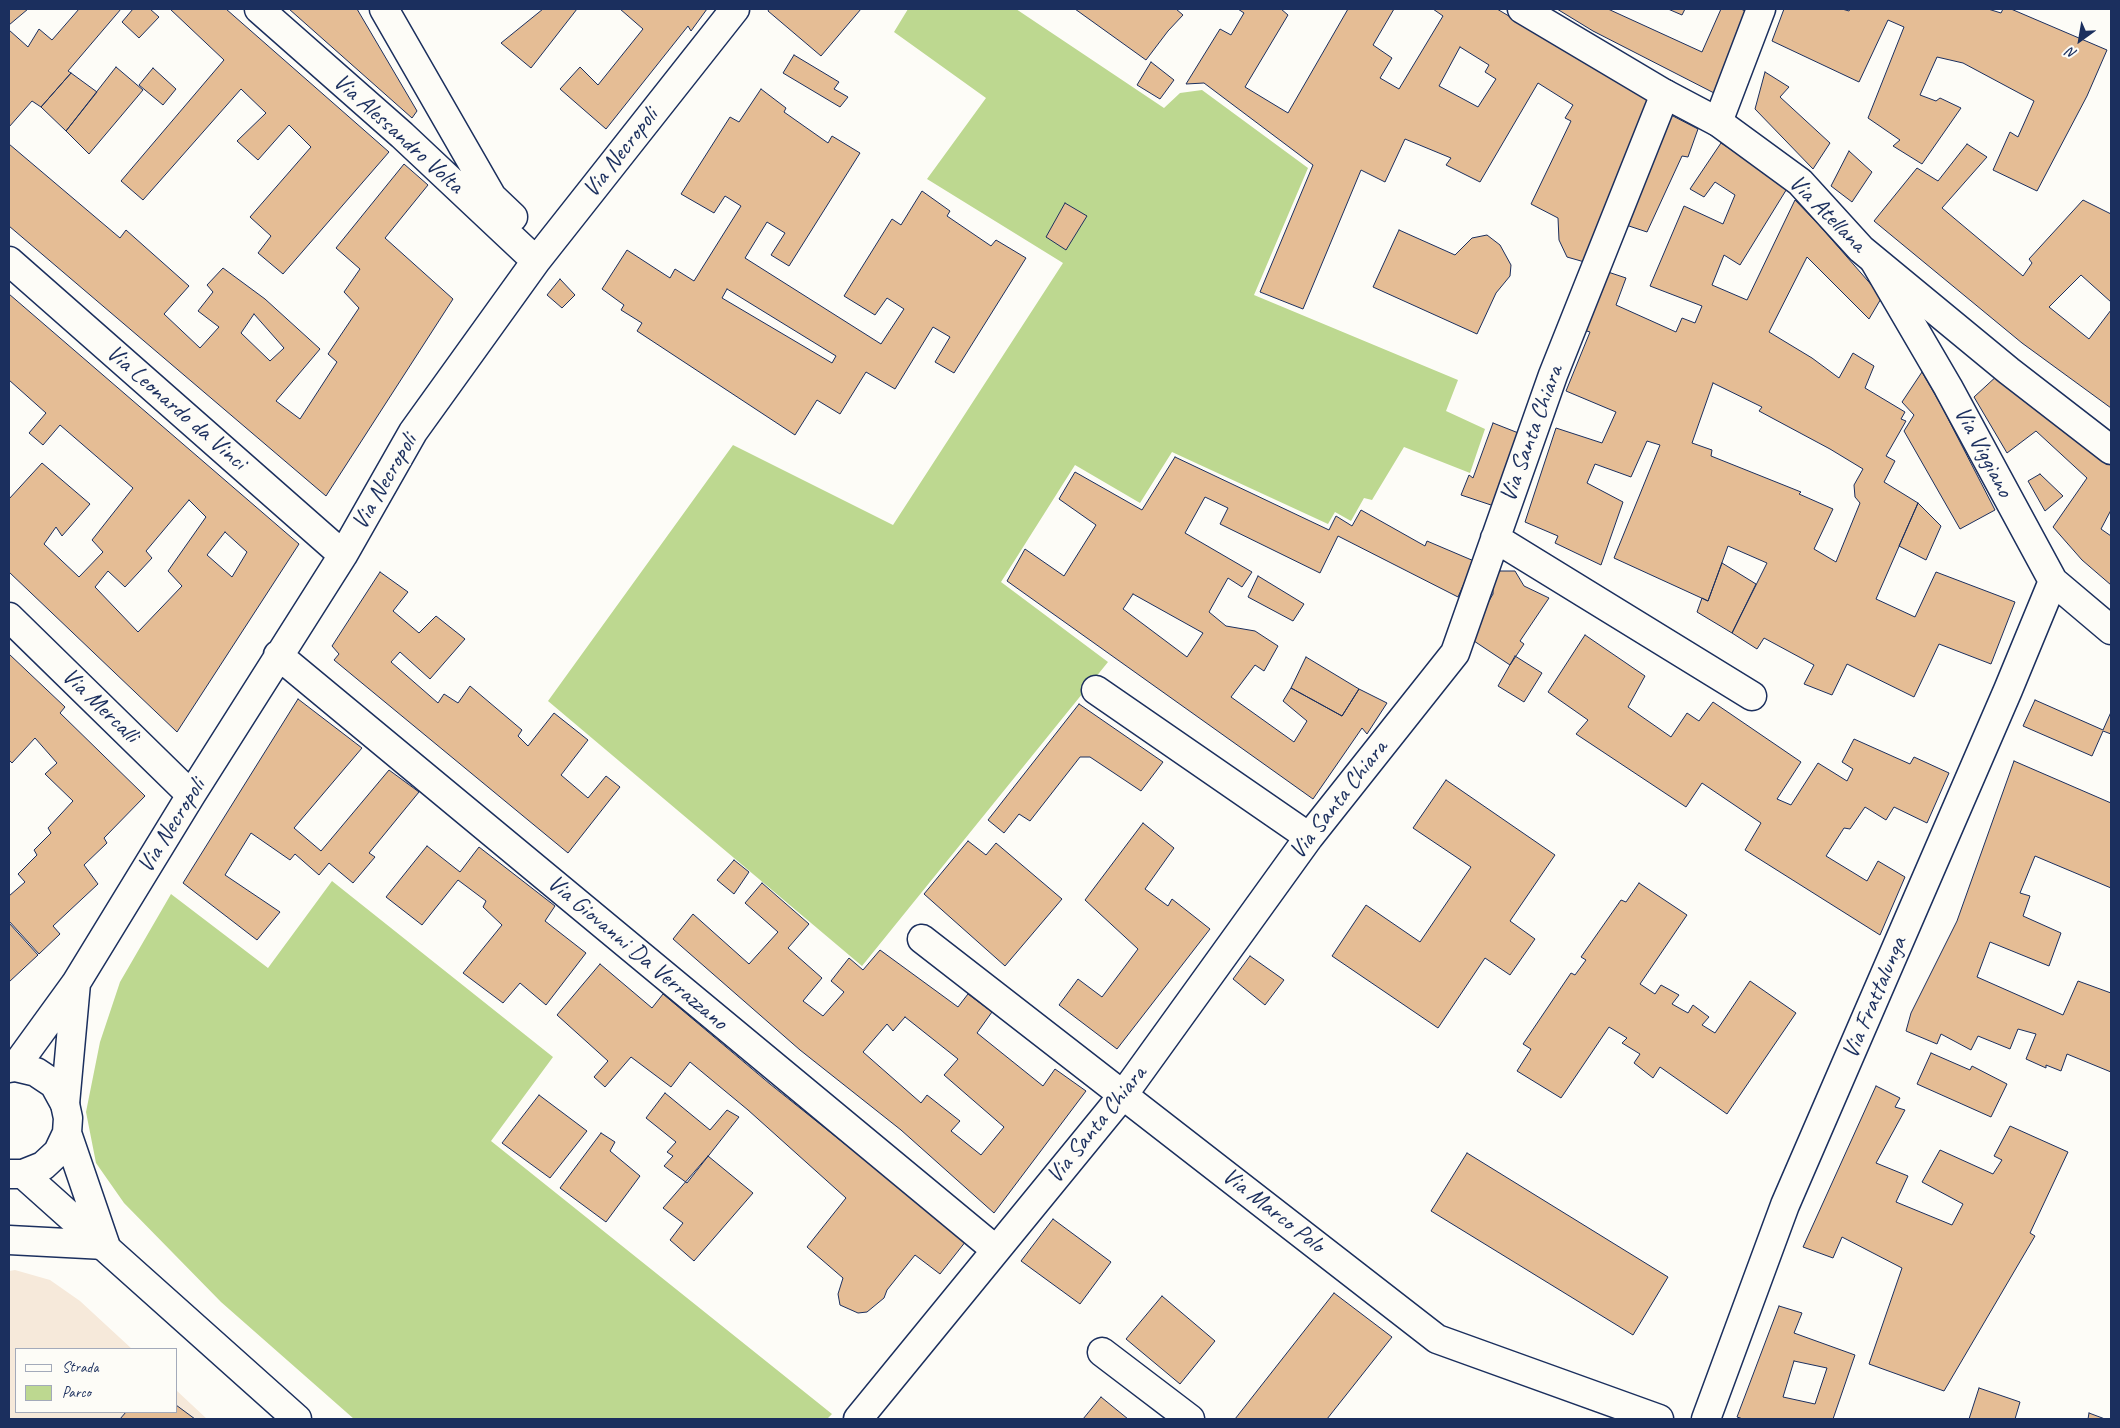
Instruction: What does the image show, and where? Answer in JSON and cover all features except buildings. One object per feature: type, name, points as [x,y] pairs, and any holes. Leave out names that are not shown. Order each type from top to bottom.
[{"type":"street","name":"Via Alessandro Volta","points":[[259,9],[541,255]]},
{"type":"street","points":[[384,9],[492,197],[541,255]]},
{"type":"street","name":"Via Necropoli","points":[[12,1067],[76,983],[278,656],[344,555],[413,432],[541,255],[735,9]]},
{"type":"street","name":"Via Atellana","points":[[1522,9],[1665,94],[1718,122],[1800,182],[1861,249],[2009,371],[2111,450]]},
{"type":"street","points":[[1718,122],[1761,9]]},
{"type":"street","name":"Via Santa Chiara","points":[[858,1419],[1123,1095],[1309,837],[1455,653],[1553,374],[1665,94]]},
{"type":"street","name":"Via Viggiano","points":[[1873,259],[1948,387],[2052,581],[2111,630]]},
{"type":"street","name":"Via Leonardo da Vinci","points":[[9,261],[344,555]]},
{"type":"street","points":[[1495,538],[1752,696]]},
{"type":"street","name":"Via Frattalunga","points":[[1706,1419],[1785,1205],[2008,690],[2052,581]]},
{"type":"street","name":"Via Mercalli","points":[[9,617],[191,796]]},
{"type":"street","name":"Via Giovanni Da Verrazzano","points":[[278,656],[996,1250]]},
{"type":"street","points":[[1096,690],[1309,837]]},
{"type":"street","name":"Via Marco Polo","points":[[922,939],[1437,1339],[1659,1419]]},
{"type":"street","name":"Via Necropoli","points":[[67,1132],[68,1118],[65,1104],[76,983]]},
{"type":"street","points":[[12,1067],[36,1072],[54,1084],[65,1104]]},
{"type":"street","points":[[13,1174],[43,1166],[58,1152],[67,1132]]},
{"type":"street","points":[[67,1132],[106,1246]]},
{"type":"street","points":[[13,1174],[106,1246],[297,1419]]},
{"type":"street","points":[[9,1240],[106,1246]]},
{"type":"street","points":[[1102,1352],[1190,1419]]},
{"type":"shaded area","points":[[15,1270],[50,1280],[80,1301],[131,1348],[15,1348],[15,1413],[178,1413],[178,1392],[207,1419],[9,1419],[9,1271]]},
{"type":"green space","points":[[908,9],[1016,9],[1164,108],[1180,93],[1202,90],[1308,168],[1254,295],[1458,380],[1446,411],[1485,429],[1470,473],[1404,447],[1372,500],[1364,498],[1351,521],[1335,512],[1328,524],[1172,452],[1140,503],[1075,465],[1001,582],[1108,662],[862,966],[548,701],[733,445],[893,525],[1063,263],[927,179],[986,98],[894,32]]},
{"type":"green space","points":[[332,881],[553,1057],[491,1141],[832,1414],[827,1419],[354,1419],[221,1302],[124,1203],[96,1163],[86,1112],[100,1042],[120,982],[171,894],[268,968]]}]
